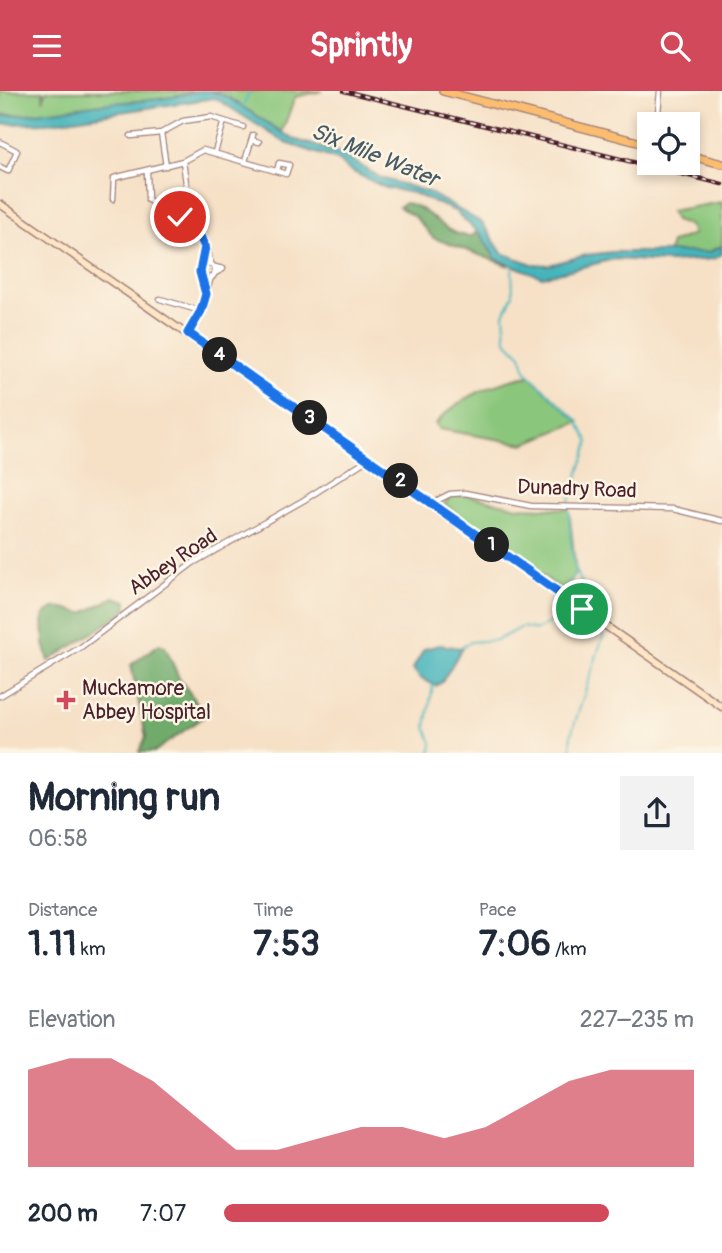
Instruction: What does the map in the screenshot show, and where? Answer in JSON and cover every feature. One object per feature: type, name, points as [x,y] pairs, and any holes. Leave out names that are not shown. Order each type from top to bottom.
[{"type":"main road","points":[[443,91],[462,93],[637,142]]},
{"type":"main road","points":[[700,158],[722,164]]},
{"type":"main road","points":[[0,204],[722,707]]},
{"type":"street","points":[[658,112],[660,91]]},
{"type":"street","points":[[131,136],[161,133],[188,120],[213,117],[243,127]]},
{"type":"street","points":[[215,152],[224,121]]},
{"type":"street","points":[[161,133],[166,166]]},
{"type":"street","points":[[245,161],[252,137],[259,142]]},
{"type":"street","points":[[0,142],[17,151],[8,171],[0,167]]},
{"type":"street","points":[[113,199],[113,179],[183,161],[200,151],[215,152],[277,171]]},
{"type":"street","points":[[173,203],[188,198],[183,161]]},
{"type":"street","points":[[147,171],[149,200],[193,225],[212,265],[213,276],[201,311],[188,333]]},
{"type":"street","points":[[205,247],[201,265],[206,290]]},
{"type":"street","points":[[201,265],[212,265]]},
{"type":"street","points":[[202,276],[213,276]]},
{"type":"street","points":[[160,299],[177,305],[189,305],[201,311]]},
{"type":"street","name":"Abbey Road","points":[[0,696],[81,647],[193,563],[304,500],[368,459]]},
{"type":"street","name":"Dunadry Road","points":[[432,503],[446,495],[460,493],[523,506],[673,509],[722,521]]},
{"type":"green space","points":[[0,91],[43,91],[43,101],[46,91],[197,91],[166,99],[43,114],[0,115]]},
{"type":"green space","points":[[205,91],[323,91],[295,97],[282,132],[229,97]]},
{"type":"green space","points":[[722,202],[722,246],[709,252],[668,253],[671,243],[693,234],[690,226],[675,220],[670,211]]},
{"type":"green space","points":[[405,203],[422,210],[453,232],[472,236],[478,231],[496,259],[509,266],[433,238],[416,218],[399,207]]},
{"type":"green space","points":[[530,376],[579,422],[524,444],[439,429],[435,424],[455,406],[478,392]]},
{"type":"green space","points":[[466,495],[518,507],[569,509],[576,573],[564,591],[444,504],[452,496]]},
{"type":"green space","points":[[114,597],[127,601],[127,608],[122,614],[49,661],[44,644],[43,616],[48,611],[58,607],[84,613]]},
{"type":"green space","points":[[159,644],[165,646],[179,678],[206,715],[154,752],[139,752],[146,737],[131,665]]},
{"type":"water","points":[[197,91],[211,91],[227,97],[293,139],[340,153],[381,178],[428,192],[482,223],[502,253],[532,264],[549,265],[586,255],[613,252],[709,252],[722,246],[722,254],[713,259],[670,262],[614,259],[542,277],[496,259],[481,235],[455,211],[413,193],[386,188],[349,170],[338,160],[286,143],[215,98],[46,123],[0,124],[0,116],[154,100]]},
{"type":"water","points":[[439,645],[462,648],[442,682],[436,686],[420,678],[413,669],[424,649]]},
{"type":"waterway","points":[[243,106],[250,91]]},
{"type":"waterway","points":[[512,267],[513,295],[504,314],[506,340],[521,355],[527,373],[577,420],[589,442],[569,503]]},
{"type":"waterway","points":[[569,509],[576,570],[582,582],[600,601],[606,622]]},
{"type":"waterway","points":[[563,592],[576,573]]},
{"type":"waterway","points":[[462,646],[470,642],[497,640],[522,627],[537,630],[560,616],[561,599]]},
{"type":"waterway","points":[[571,753],[571,735],[605,630]]},
{"type":"waterway","points":[[431,753],[432,743],[426,727],[433,685]]},
{"type":"railway","points":[[344,91],[722,184]]},
{"type":"place","name":"Muckamore Abbey Hospital","points":[[66,700]]},
{"type":"route","points":[[180,217],[196,228],[205,247],[200,272],[206,285],[206,294],[201,311],[188,333],[582,609]]},
{"type":"water label","name":"Six Mile Water","points":[[375,155]]}]
